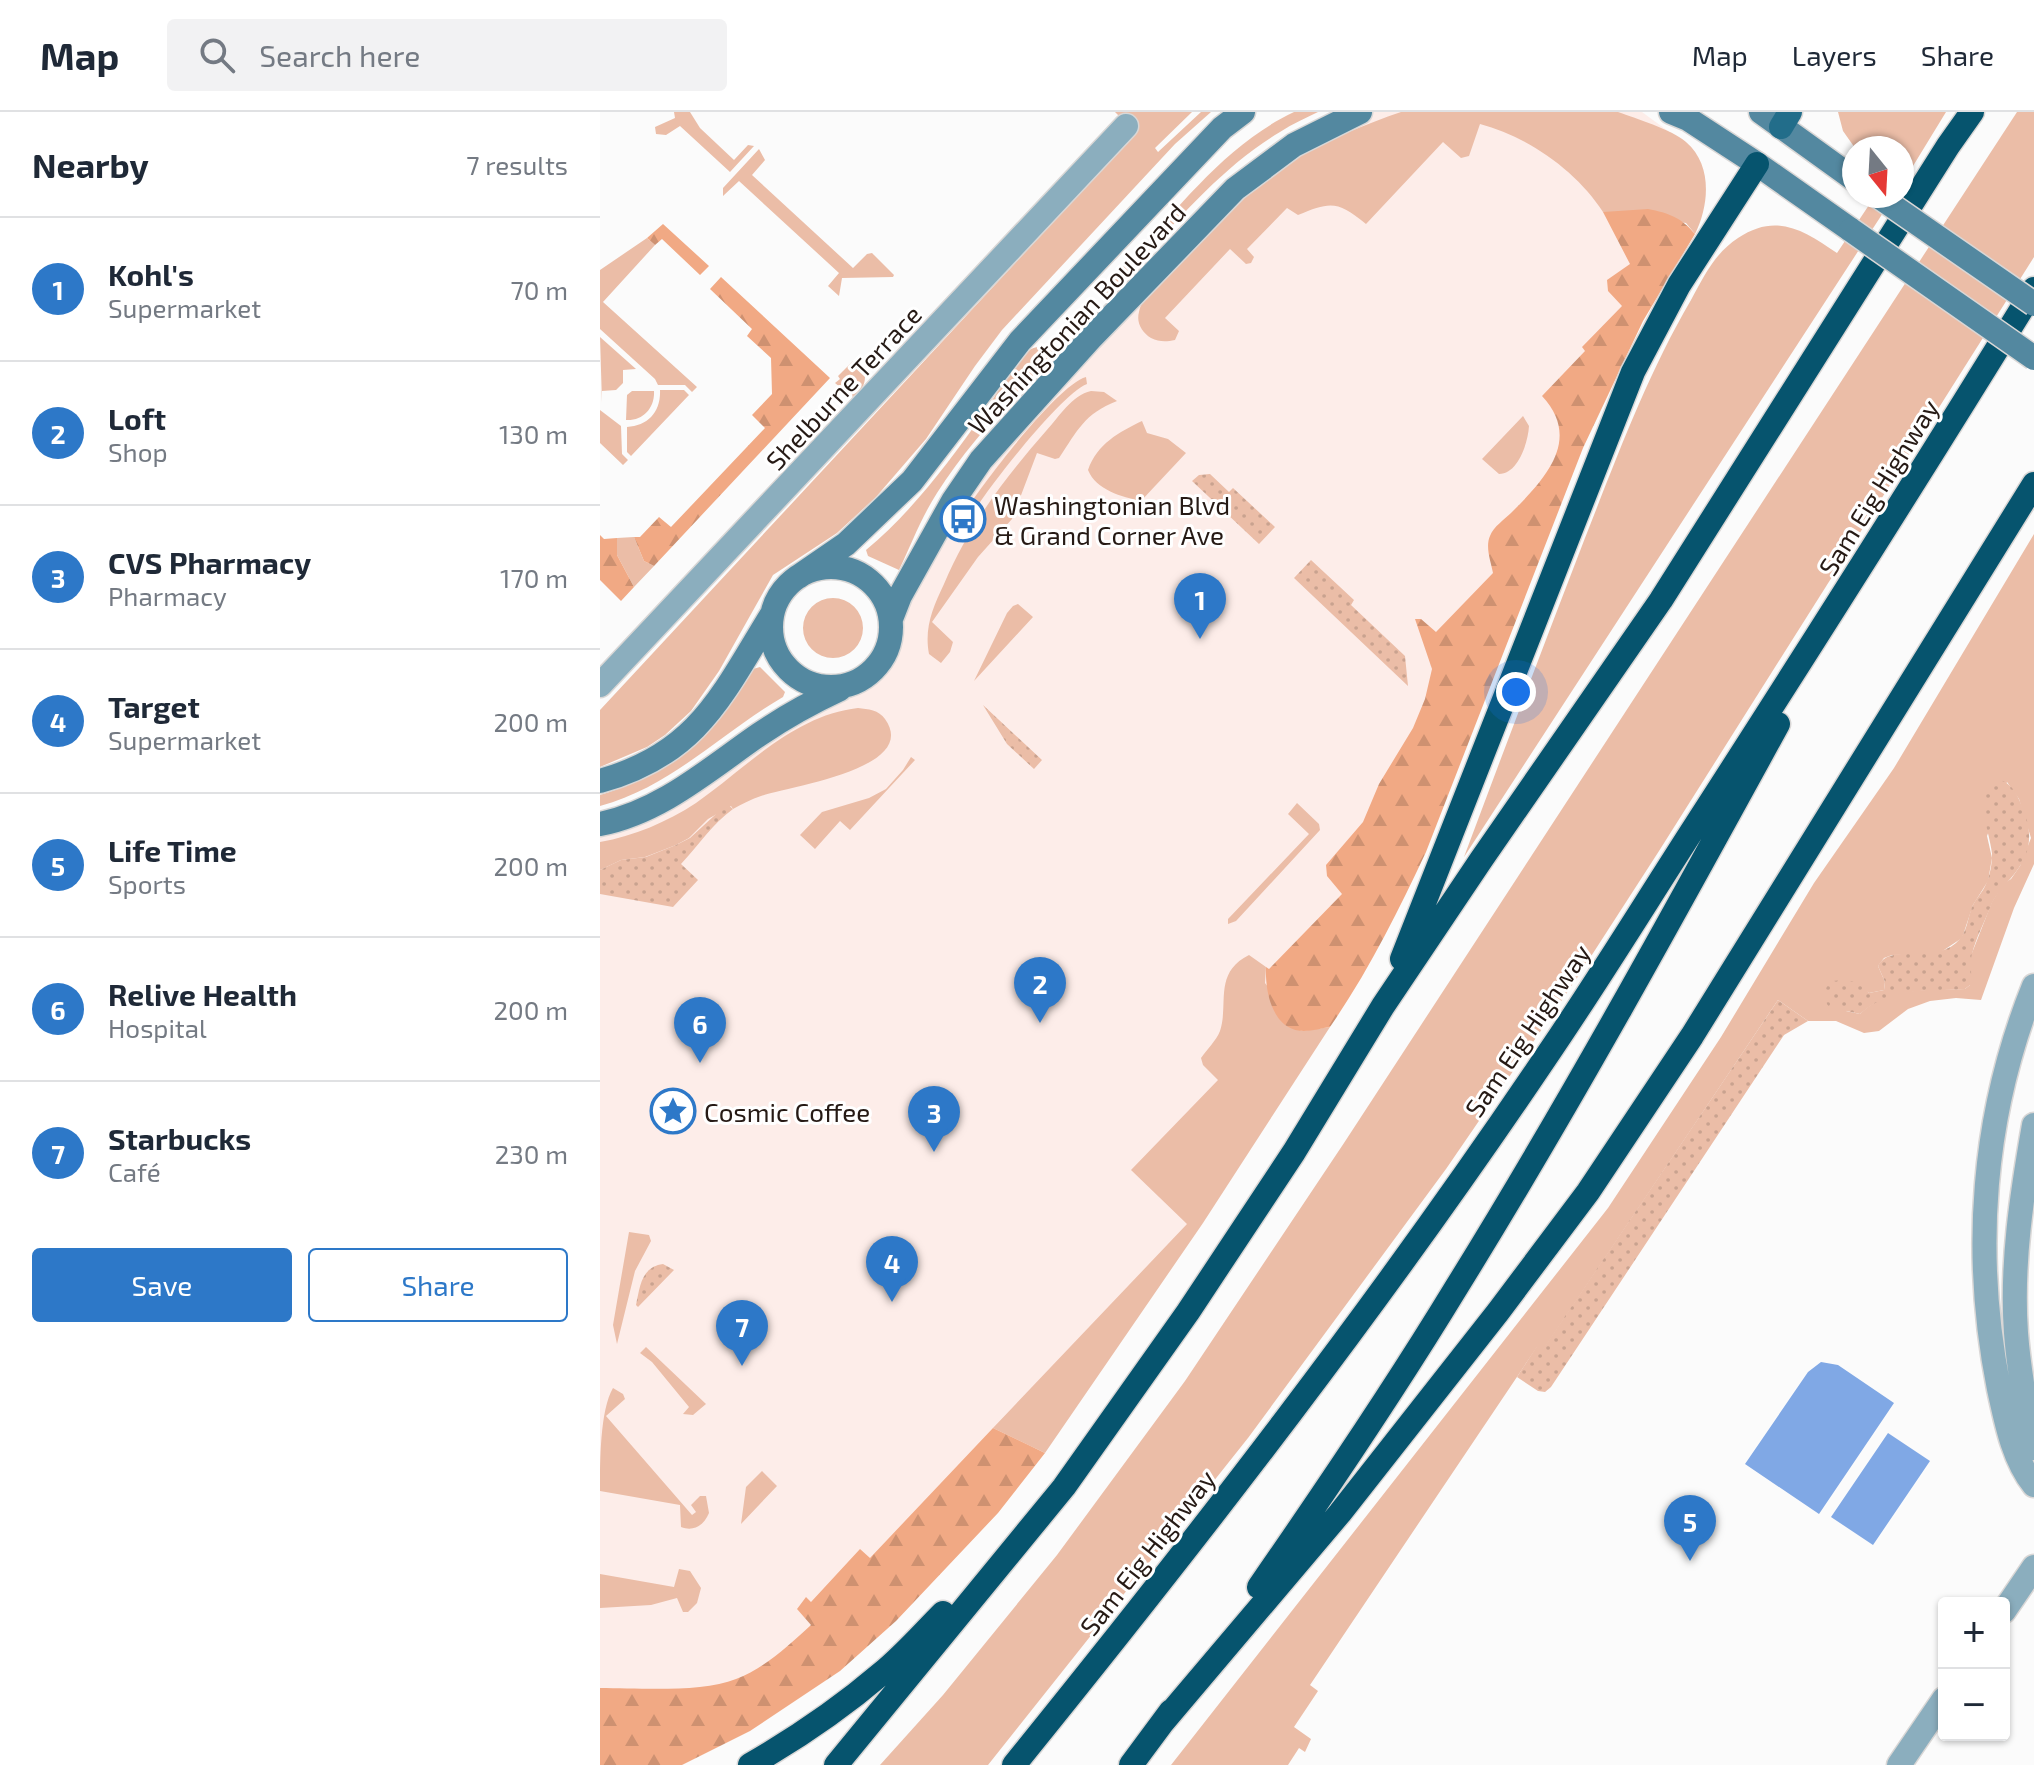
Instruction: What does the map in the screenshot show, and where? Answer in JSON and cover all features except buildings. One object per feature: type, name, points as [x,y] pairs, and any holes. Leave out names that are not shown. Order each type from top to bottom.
[{"type":"highway","points":[[836,1765],[1064,1487],[1188,1312],[1294,1152],[1383,1006],[1661,600],[1972,112]]},
{"type":"highway","points":[[1383,1006],[1633,372],[1679,285],[1757,164]]},
{"type":"highway","name":"Sam Eig Highway","points":[[1014,1765],[1132,1619],[1398,1267],[1550,1051],[1873,550],[2034,289]]},
{"type":"highway","points":[[1163,1722],[1340,1513],[1588,1192],[1692,1036],[2026,505],[2034,484]]},
{"type":"highway","points":[[1131,1765],[1303,1523],[1457,1287],[1653,952],[1873,550]]},
{"type":"highway","points":[[750,1765],[803,1733],[884,1671],[1025,1533]]},
{"type":"street","name":"Washingtonian Boulevard","points":[[798,577],[846,544],[912,481],[1020,341],[1222,128],[1243,112]]},
{"type":"street","name":"Washingtonian Boulevard","points":[[891,619],[900,596],[953,501],[981,460],[1090,339],[1235,189],[1294,145],[1360,112]]},
{"type":"street","points":[[1671,112],[1688,119],[1757,164],[2034,358]]},
{"type":"street","points":[[1761,112],[1786,119],[1842,168]]},
{"type":"street","points":[[1757,164],[1786,119]]},
{"type":"street","name":"Shelburne Terrace","points":[[600,685],[1126,126]]},
{"type":"street","points":[[1895,208],[2034,304]]},
{"type":"street","points":[[600,781],[628,773],[663,755],[683,740],[721,696],[787,586],[798,577],[812,570],[842,568],[857,572],[880,591],[891,619],[891,636],[877,666],[864,677],[806,705],[699,778],[648,808],[600,824]]},
{"type":"street","points":[[773,612],[771,628],[774,644],[780,659],[790,671],[818,685],[849,685]]},
{"type":"street","points":[[2034,986],[2019,1024],[1999,1096],[1988,1170],[1983,1265],[1989,1336],[2004,1411],[2023,1472],[2034,1485]]},
{"type":"street","points":[[2034,1125],[2021,1206],[2016,1330],[2023,1393],[2034,1448]]},
{"type":"street","points":[[2010,1602],[2034,1567]]},
{"type":"street","points":[[1899,1765],[1938,1708]]},
{"type":"shaded area","points":[[674,112],[690,112],[700,128],[734,160],[748,145],[754,146],[730,172],[680,126],[666,135],[656,134],[655,127],[675,118]]},
{"type":"shaded area","points":[[1115,112],[1192,112],[1155,148],[1158,152],[1201,112],[1211,112],[1175,144],[1002,330],[926,439],[876,497],[837,533],[773,575],[719,671],[691,711],[647,747],[600,767],[600,710],[1136,133]]},
{"type":"shaded area","points":[[1294,112],[1318,112],[1280,132],[1233,166],[1190,207],[1110,294],[1105,294],[1102,288],[1215,169],[1265,128]]},
{"type":"shaded area","points":[[1366,112],[1642,112],[1683,142],[1628,333],[1199,1215],[1019,1470],[722,1721],[600,1720],[600,827],[812,704],[865,679],[878,667],[889,651],[893,620],[983,460],[1236,192]]},
{"type":"shaded area","points":[[1401,112],[1618,112],[1644,121],[1680,137],[1695,151],[1701,162],[1706,186],[1700,223],[1695,234],[1686,223],[1603,212],[1579,183],[1549,157],[1515,137],[1480,124],[1469,156],[1461,158],[1443,142],[1366,224],[1341,207],[1319,207],[1298,215],[1287,208],[1247,249],[1254,257],[1251,263],[1246,264],[1230,249],[1165,318],[1179,331],[1175,340],[1157,340],[1145,333],[1138,316],[1148,295],[1249,194],[1312,149]]},
{"type":"shaded area","points":[[1838,112],[1946,112],[1914,164],[1914,136],[1847,136]]},
{"type":"shaded area","points":[[2017,112],[2034,112],[2034,257],[1659,851],[1577,978],[1446,1169],[1248,1438],[988,1765],[880,1765],[943,1695],[1057,1555],[1185,1381],[1344,1143]]},
{"type":"shaded area","points":[[759,149],[765,160],[752,175],[853,268],[872,253],[893,277],[842,278],[839,296],[828,286],[839,273],[739,181],[723,196],[723,188]]},
{"type":"shaded area","points":[[1867,208],[1886,208],[1464,857],[1621,447],[1660,357],[1706,274],[1730,244],[1765,226],[1801,232],[1837,253]]},
{"type":"shaded area","points":[[647,238],[655,245],[603,302],[697,387],[692,392],[685,385],[658,385],[600,329],[600,270]]},
{"type":"shaded area","points":[[600,337],[636,369],[623,370],[623,383],[616,390],[602,391],[602,403]]},
{"type":"shaded area","points":[[1056,346],[1055,352],[978,437],[937,493],[899,570],[868,556],[866,550],[914,503],[943,468],[1020,359],[1031,349]]},
{"type":"shaded area","points":[[853,361],[862,365],[865,379],[860,391],[852,397],[835,383]]},
{"type":"shaded area","points":[[1086,377],[1087,384],[1042,424],[969,519],[962,516],[1001,461],[1039,417],[1073,384]]},
{"type":"shaded area","points":[[660,390],[684,390],[689,395],[631,456],[627,452],[627,427],[641,424],[652,416],[658,405]]},
{"type":"shaded area","points":[[632,391],[654,391],[647,412],[638,418],[626,420],[627,395]]},
{"type":"shaded area","points":[[1104,392],[1117,401],[1089,417],[1059,458],[1037,453],[1012,519],[978,557],[932,622],[953,642],[941,663],[929,654],[930,618],[965,542],[1002,485],[1061,413],[1084,393]]},
{"type":"shaded area","points":[[600,410],[621,426],[622,454],[628,460],[623,465],[600,443]]},
{"type":"shaded area","points":[[1523,416],[1529,426],[1524,449],[1512,469],[1499,474],[1482,459]]},
{"type":"shaded area","points":[[1142,421],[1147,433],[1168,439],[1186,453],[1141,501],[1103,488],[1088,470],[1103,446],[1117,434]]},
{"type":"shaded area","points":[[1210,474],[1229,492],[1233,488],[1275,527],[1259,544],[1192,481],[1199,475]]},
{"type":"shaded area","points":[[2034,534],[2034,864],[2014,908],[1981,1000],[1956,998],[1930,1001],[1908,1009],[1879,1031],[1864,1033],[1836,1021],[1808,1021],[1778,1000],[1543,1350],[1537,1347],[1310,1685],[1318,1691],[1294,1727],[1311,1739],[1305,1752],[1299,1748],[1288,1765],[1171,1765],[1608,1208],[1721,1037],[1814,883],[1894,768]],"holes":[[[2007,782],[2019,799],[2031,838],[2020,866],[1992,902],[1970,958],[1970,985],[1965,989],[1910,991],[1883,998],[1860,1014],[1846,1011],[1866,991],[1884,990],[1885,982],[1878,966],[1884,958],[1892,955],[1938,954],[1962,938],[1973,905],[1988,881],[1992,858],[1987,836]]]},
{"type":"shaded area","points":[[634,537],[644,561],[654,566],[634,587],[617,555],[617,538]]},
{"type":"shaded area","points":[[1311,560],[1354,600],[1351,605],[1405,656],[1408,686],[1294,578]]},
{"type":"shaded area","points":[[833,598],[854,607],[863,628],[854,649],[833,658],[812,649],[803,628],[812,607]]},
{"type":"shaded area","points":[[1018,604],[1033,617],[974,681],[1007,613]]},
{"type":"shaded area","points":[[760,667],[785,692],[783,697],[650,786],[600,806],[600,795],[650,775],[690,748],[722,714],[753,669]]},
{"type":"shaded area","points":[[983,705],[1042,760],[1034,769],[1007,744]]},
{"type":"shaded area","points":[[858,708],[873,710],[883,716],[891,736],[884,751],[868,763],[821,781],[761,796],[733,809],[731,806],[708,819],[689,838],[676,845],[645,857],[621,860],[600,870],[600,842],[638,832],[674,816],[792,732],[835,713]]},
{"type":"shaded area","points":[[911,757],[915,760],[850,830],[840,821],[815,849],[800,835],[822,812],[869,798],[886,789]]},
{"type":"shaded area","points":[[1996,779],[2009,785],[2017,795],[2028,824],[2029,843],[2018,869],[1994,899],[1978,936],[1971,958],[1970,985],[1965,989],[1897,995],[1872,1005],[1860,1014],[1829,1007],[1825,993],[1832,981],[1853,982],[1869,993],[1884,990],[1885,982],[1878,966],[1884,959],[1892,955],[1935,952],[1946,949],[1960,939],[1990,873],[1992,854],[1984,803],[1989,785]]},
{"type":"shaded area","points":[[1297,803],[1319,824],[1320,830],[1236,921],[1228,924],[1228,919],[1309,834],[1288,814]]},
{"type":"shaded area","points":[[727,804],[733,809],[681,864],[698,880],[673,907],[600,894],[600,870],[621,860],[646,857],[690,838]]},
{"type":"shaded area","points":[[1249,955],[1266,967],[1265,983],[1301,1031],[1330,1027],[1203,1223],[1045,1453],[993,1428],[1187,1224],[1131,1170],[1218,1080],[1203,1065],[1201,1058],[1220,1031],[1226,980],[1238,962]]},
{"type":"shaded area","points":[[1778,1000],[1808,1021],[1784,1035],[1551,1387],[1545,1392],[1538,1391],[1517,1377],[1537,1346],[1543,1349]]},
{"type":"shaded area","points":[[629,1232],[649,1235],[651,1241],[635,1271],[617,1344],[613,1325]]},
{"type":"shaded area","points":[[663,1264],[674,1270],[638,1307],[643,1279],[650,1269]]},
{"type":"shaded area","points":[[646,1347],[706,1404],[693,1415],[683,1414],[689,1407],[652,1362],[640,1353]]},
{"type":"shaded area","points":[[613,1388],[625,1399],[606,1416],[692,1515],[696,1512],[691,1505],[700,1496],[706,1496],[709,1513],[698,1526],[690,1529],[681,1527],[680,1505],[600,1491],[603,1423]]},
{"type":"shaded area","points":[[762,1471],[777,1486],[741,1524],[746,1487]]},
{"type":"shaded area","points":[[679,1569],[690,1571],[701,1588],[697,1603],[688,1612],[683,1612],[677,1598],[651,1605],[600,1608],[600,1574],[674,1587]]},
{"type":"green space","points":[[1648,209],[1674,217],[1695,234],[1643,321],[1583,448],[1426,852],[1393,919],[1330,1027],[1307,1031],[1293,1029],[1284,1024],[1273,1008],[1266,967],[1269,969],[1342,894],[1327,876],[1326,865],[1363,822],[1379,784],[1413,728],[1425,699],[1432,669],[1415,619],[1421,619],[1436,632],[1493,573],[1488,550],[1492,533],[1536,487],[1554,459],[1559,444],[1559,428],[1554,412],[1542,396],[1585,351],[1582,347],[1622,306],[1608,291],[1607,280],[1630,264],[1603,212]]},
{"type":"green space","points":[[663,224],[709,266],[700,275],[662,239],[655,245],[647,238]]},
{"type":"green space","points":[[721,277],[830,378],[654,566],[644,561],[634,537],[640,537],[659,517],[671,527],[765,428],[752,415],[772,394],[771,358],[747,336],[752,329],[710,289]]},
{"type":"green space","points":[[600,535],[604,539],[617,538],[617,555],[634,587],[621,601],[600,580]]},
{"type":"green space","points":[[993,1428],[1045,1453],[998,1513],[896,1621],[840,1671],[750,1731],[682,1765],[600,1765],[600,1688],[705,1686],[736,1679],[767,1662],[811,1625],[797,1609],[806,1597],[811,1602],[860,1549],[870,1558]]},
{"type":"water","points":[[1821,1362],[1838,1365],[1894,1403],[1819,1514],[1745,1464],[1808,1372]]},
{"type":"water","points":[[1888,1433],[1930,1461],[1873,1545],[1831,1517]]},
{"type":"place","name":"Washingtonian Blvd & Grand Corner Ave","points":[[963,519]]},
{"type":"place","name":"Kohl's","points":[[1200,639]]},
{"type":"place","name":"Loft","points":[[1040,1023]]},
{"type":"place","name":"Relive Health","points":[[700,1063]]},
{"type":"place","name":"Cosmic Coffee","points":[[673,1111]]},
{"type":"place","name":"CVS Pharmacy","points":[[934,1152]]},
{"type":"place","name":"Target","points":[[892,1302]]},
{"type":"place","name":"Starbucks","points":[[742,1366]]},
{"type":"place","name":"Life Time","points":[[1690,1561]]}]
